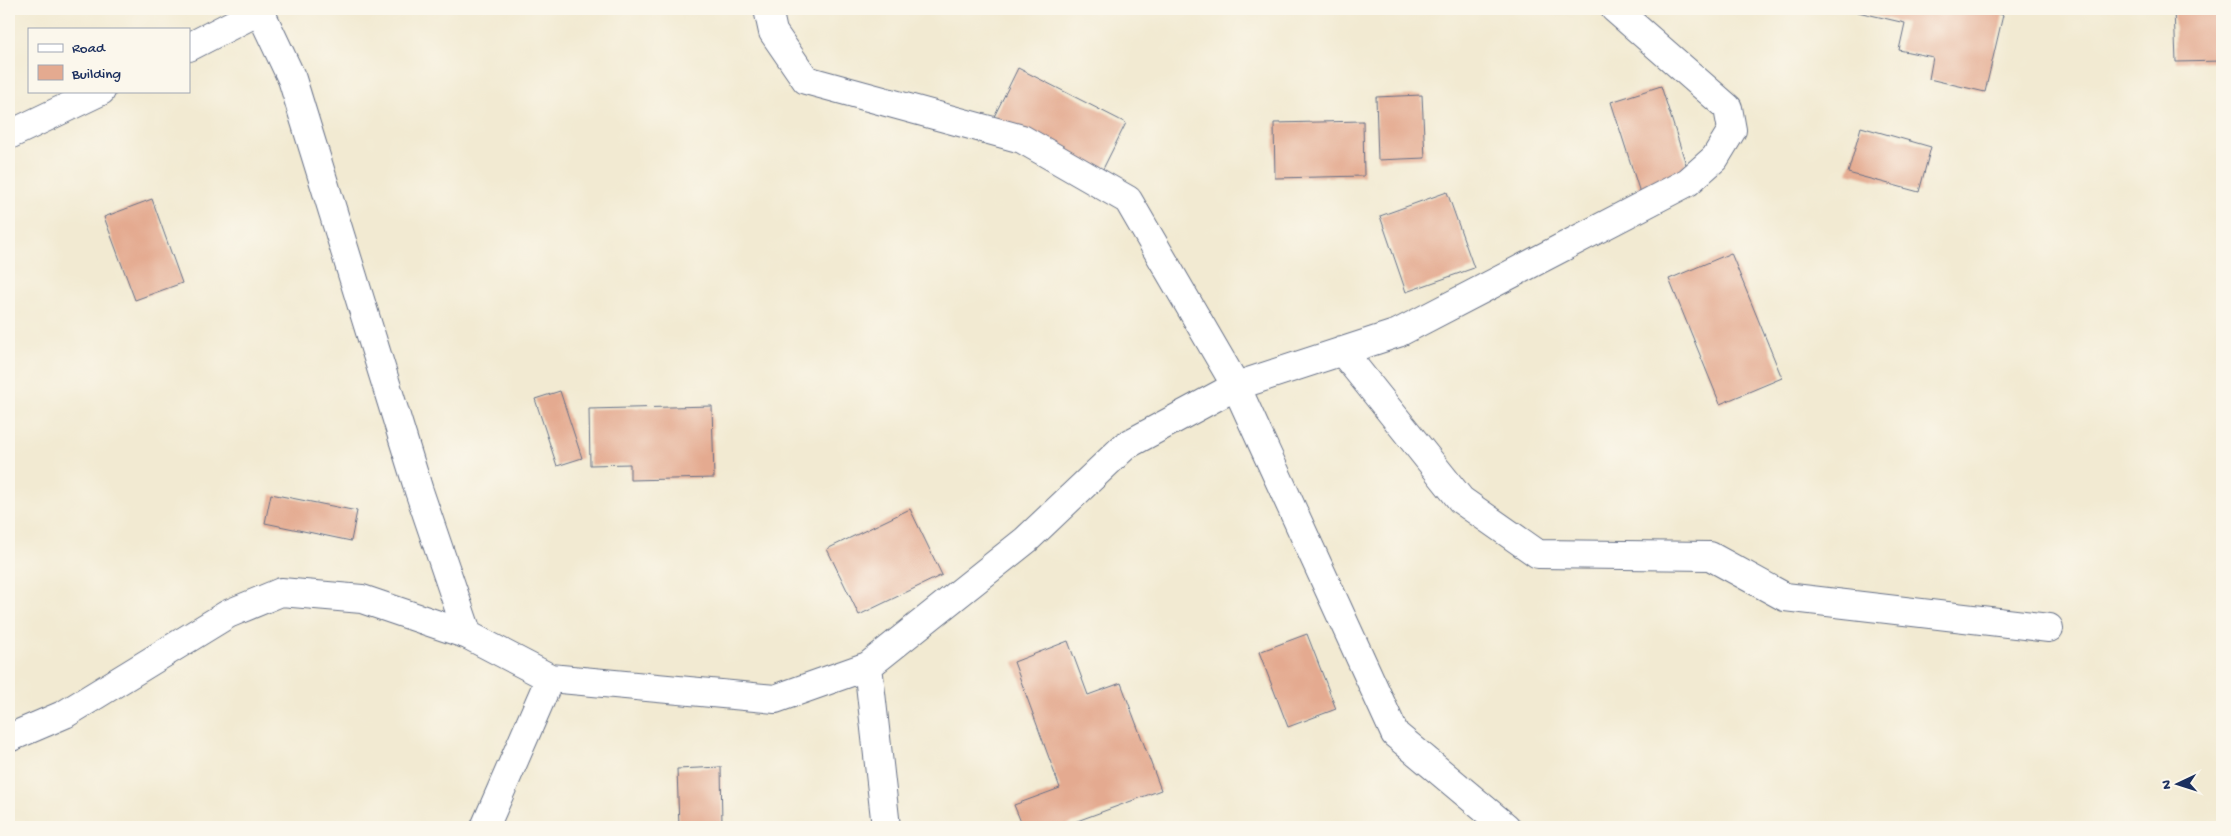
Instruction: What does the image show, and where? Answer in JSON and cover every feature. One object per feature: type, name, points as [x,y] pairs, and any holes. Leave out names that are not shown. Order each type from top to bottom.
[{"type":"street","points":[[768,9],[773,32],[806,80],[1022,139],[1128,200],[1236,386],[1395,734],[1506,827]]},
{"type":"street","points":[[9,738],[65,714],[228,614],[281,592],[362,599],[468,635],[550,678],[775,699],[868,666],[1026,540],[1125,446],[1236,386],[1398,333],[1688,182],[1715,158],[1732,130],[1728,108],[1615,9]]},
{"type":"street","points":[[190,46],[259,10],[292,79],[418,491],[468,635]]},
{"type":"street","points":[[9,135],[99,92]]},
{"type":"street","points":[[1342,351],[1461,500],[1538,554],[1710,556],[1785,597],[2049,628]]},
{"type":"street","points":[[868,666],[886,827]]},
{"type":"street","points":[[485,827],[550,678]]},
{"type":"building","points":[[1845,9],[1979,9],[2003,15],[1985,92],[1929,79],[1933,57],[1899,50],[1905,23]]},
{"type":"building","points":[[2174,9],[2222,9],[2222,61],[2176,62]]},
{"type":"building","points":[[1018,68],[1126,123],[1093,189],[985,135]]},
{"type":"building","points":[[1661,86],[1691,180],[1641,196],[1611,102]]},
{"type":"building","points":[[1422,95],[1425,158],[1378,160],[1376,97]]},
{"type":"building","points":[[1363,121],[1364,176],[1275,178],[1274,123]]},
{"type":"building","points":[[1861,127],[1931,147],[1919,192],[1848,173]]},
{"type":"building","points":[[1447,192],[1474,268],[1406,292],[1380,216]]},
{"type":"building","points":[[152,199],[182,283],[135,300],[104,217]]},
{"type":"building","points":[[1731,253],[1782,378],[1720,404],[1669,279]]},
{"type":"building","points":[[560,391],[582,458],[557,466],[535,399]]},
{"type":"building","points":[[712,406],[714,478],[630,480],[630,464],[590,465],[589,409]]},
{"type":"building","points":[[271,494],[357,511],[351,541],[265,523]]},
{"type":"building","points":[[910,509],[942,575],[859,615],[827,549]]},
{"type":"building","points":[[1307,634],[1336,709],[1288,727],[1259,652]]},
{"type":"building","points":[[1068,641],[1088,695],[1121,683],[1161,790],[1061,827],[1023,827],[1014,805],[1060,788],[1014,662]]},
{"type":"building","points":[[721,767],[722,824],[744,824],[744,827],[679,827],[677,769]]}]
